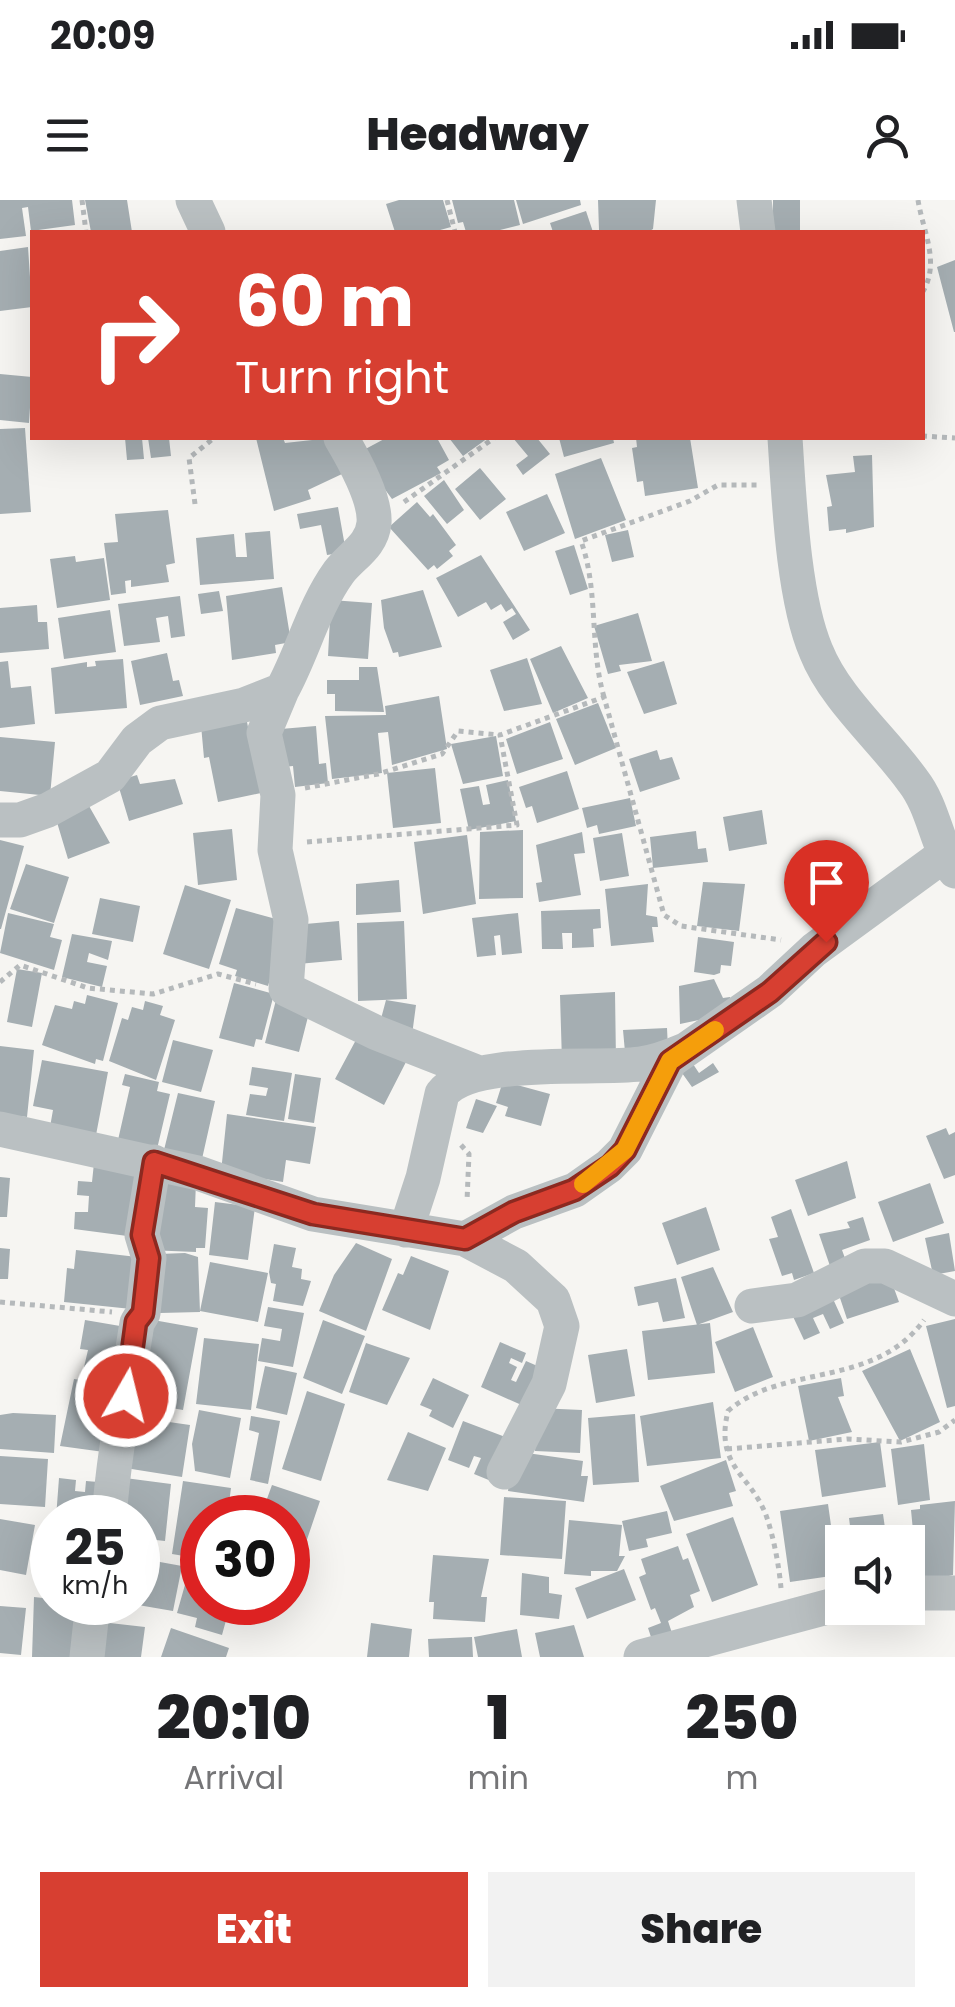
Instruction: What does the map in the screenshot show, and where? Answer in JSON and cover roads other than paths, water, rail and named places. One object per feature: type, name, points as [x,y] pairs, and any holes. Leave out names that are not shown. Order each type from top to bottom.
[{"type":"street","points":[[192,200],[207,230]]},
{"type":"street","points":[[754,200],[758,230]]},
{"type":"street","points":[[342,440],[372,509],[374,525],[364,546],[340,570],[325,595],[264,733],[278,795],[276,850],[290,920],[286,989],[377,1033],[479,1073]]},
{"type":"street","points":[[465,1239],[514,1212],[574,1190],[610,1166],[625,1150],[670,1061],[770,992],[814,950],[949,863],[928,806],[914,781],[816,654],[788,485],[786,440]]},
{"type":"street","points":[[0,820],[20,820],[48,810],[110,776],[137,740],[160,723],[244,705],[282,690]]},
{"type":"street","points":[[406,1230],[423,1178],[434,1118],[450,1083],[479,1073],[640,1064],[687,1049]]},
{"type":"street","points":[[0,1129],[154,1162],[313,1214],[465,1239],[516,1266],[553,1300],[562,1326],[549,1384],[504,1472]]},
{"type":"street","points":[[110,1495],[116,1434],[126,1400],[136,1322],[143,1313],[149,1258],[142,1235],[154,1162]]},
{"type":"street","points":[[752,1306],[797,1300],[865,1266],[885,1266],[952,1298]]},
{"type":"street","points":[[925,1593],[955,1593]]},
{"type":"street","points":[[641,1657],[825,1607]]},
{"type":"street","points":[[87,1657],[90,1625]]}]
